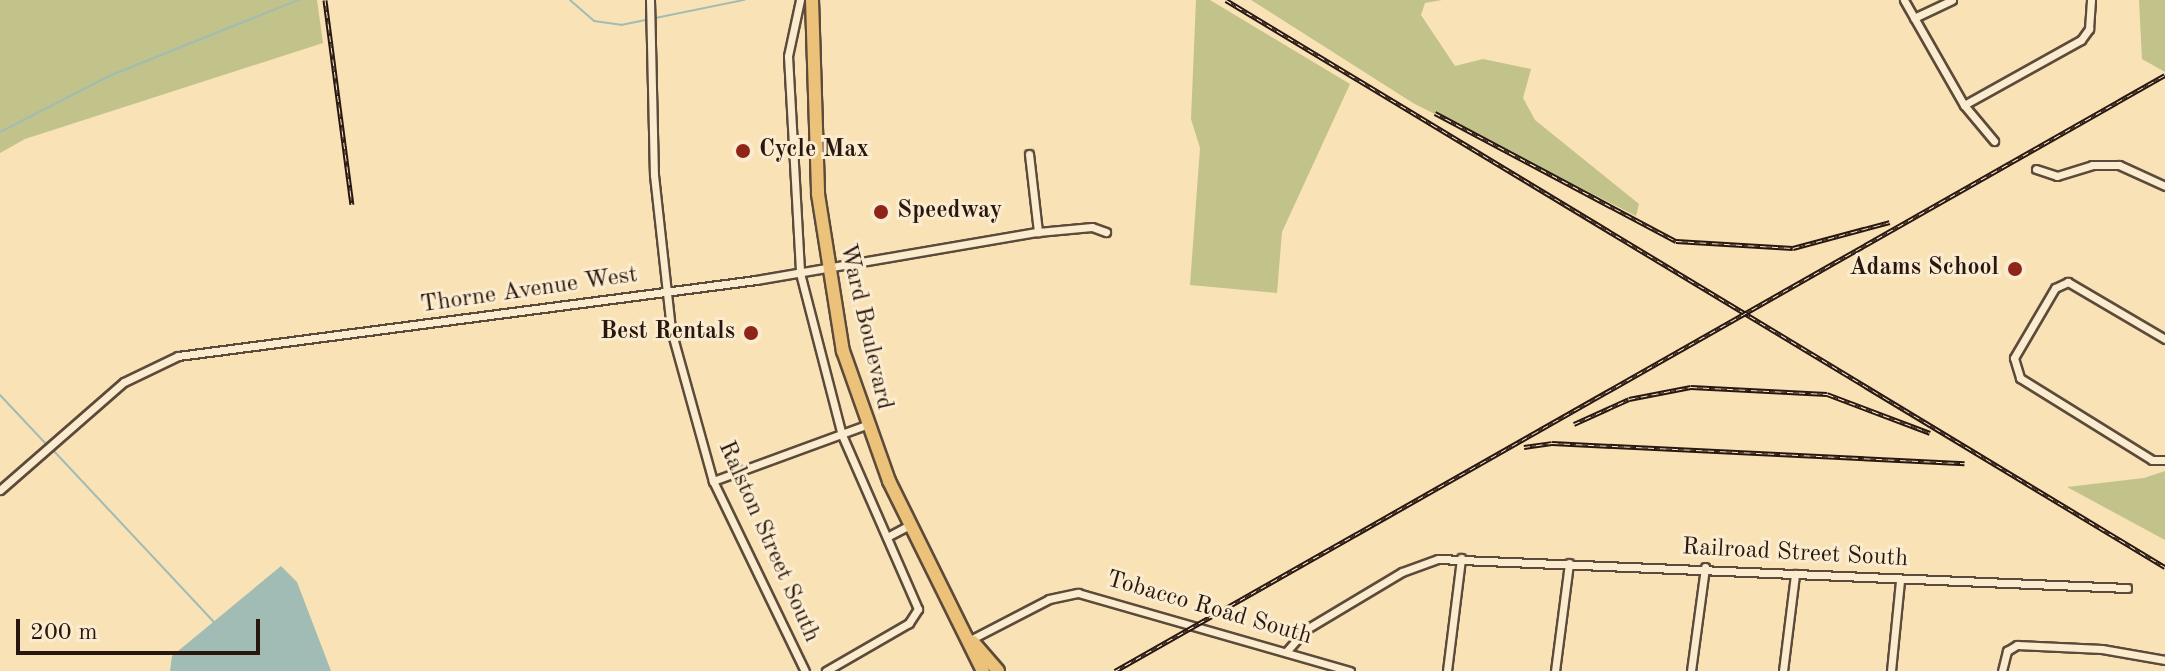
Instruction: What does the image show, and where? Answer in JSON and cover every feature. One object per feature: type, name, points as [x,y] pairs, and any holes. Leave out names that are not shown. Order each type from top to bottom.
[{"type":"highway","name":"Ward Boulevard","points":[[812,0],[817,187],[826,269],[866,425],[910,525],[983,671]]},
{"type":"highway","name":"Ward Boulevard","points":[[970,640],[998,671]]},
{"type":"street","points":[[800,0],[788,56],[800,273],[842,435],[915,594],[916,615],[826,671]]},
{"type":"street","points":[[1904,0],[1964,105],[1994,141]]},
{"type":"street","points":[[1914,18],[1952,0]]},
{"type":"street","points":[[1964,105],[2081,40],[2091,0]]},
{"type":"street","name":"Ralston Street South","points":[[650,2],[654,175],[666,292],[684,385],[713,481],[805,671]]},
{"type":"street","points":[[1029,154],[1038,232]]},
{"type":"street","points":[[2036,169],[2057,176],[2092,165],[2119,165],[2165,186]]},
{"type":"street","name":"Thorne Avenue West","points":[[0,490],[124,382],[170,359],[800,273],[1038,232],[1092,227],[1106,232]]},
{"type":"street","points":[[2165,339],[2083,286],[2061,283],[2014,364],[2020,378],[2037,389],[2152,460],[2165,460]]},
{"type":"street","points":[[713,481],[866,425]]},
{"type":"street","points":[[887,537],[910,525]]},
{"type":"street","points":[[1447,671],[1461,558]]},
{"type":"street","name":"Railroad Street South","points":[[1286,652],[1305,630],[1402,572],[1461,558],[1705,567],[1900,581],[2127,588]]},
{"type":"street","points":[[1555,671],[1569,563]]},
{"type":"street","points":[[1691,671],[1705,567]]},
{"type":"street","points":[[1783,671],[1795,574]]},
{"type":"street","points":[[1891,671],[1900,581]]},
{"type":"street","name":"Tobacco Road South","points":[[970,640],[1049,599],[1078,593],[1350,671]]},
{"type":"street","points":[[2002,671],[2012,647],[2093,648],[2165,660]]},
{"type":"green space","points":[[0,0],[317,0],[323,43],[25,139],[0,153]]},
{"type":"green space","points":[[1196,0],[1210,0],[1350,84],[1282,232],[1277,293],[1190,285],[1200,148],[1191,119]]},
{"type":"green space","points":[[1251,0],[1442,0],[1425,3],[1421,15],[1455,66],[1483,59],[1531,69],[1523,98],[1535,120],[1639,204],[1636,216],[1413,103]]},
{"type":"green space","points":[[2139,0],[2165,0],[2165,72],[2142,59]]},
{"type":"green space","points":[[2165,471],[2165,540],[2067,487],[2144,478]]},
{"type":"water","points":[[281,566],[297,582],[331,671],[170,671],[172,656]]},
{"type":"waterway","points":[[0,132],[109,76],[298,0]]},
{"type":"waterway","points":[[570,0],[594,21],[621,25],[744,0]]},
{"type":"waterway","points":[[0,395],[47,445]]},
{"type":"waterway","points":[[52,449],[214,622]]},
{"type":"railway","points":[[325,0],[352,204]]},
{"type":"railway","points":[[1226,0],[2165,567]]},
{"type":"railway","points":[[1115,671],[2165,75]]},
{"type":"railway","points":[[1435,113],[1676,241],[1793,248],[1890,222]]},
{"type":"railway","points":[[1574,424],[1629,399],[1691,387],[1827,394],[1930,433]]},
{"type":"railway","points":[[1524,447],[1552,443],[1965,463]]},
{"type":"place","name":"Cycle Max","points":[[743,151]]},
{"type":"place","name":"Speedway","points":[[881,212]]},
{"type":"place","name":"Adams School","points":[[2015,269]]},
{"type":"place","name":"Best Rentals","points":[[751,333]]}]
